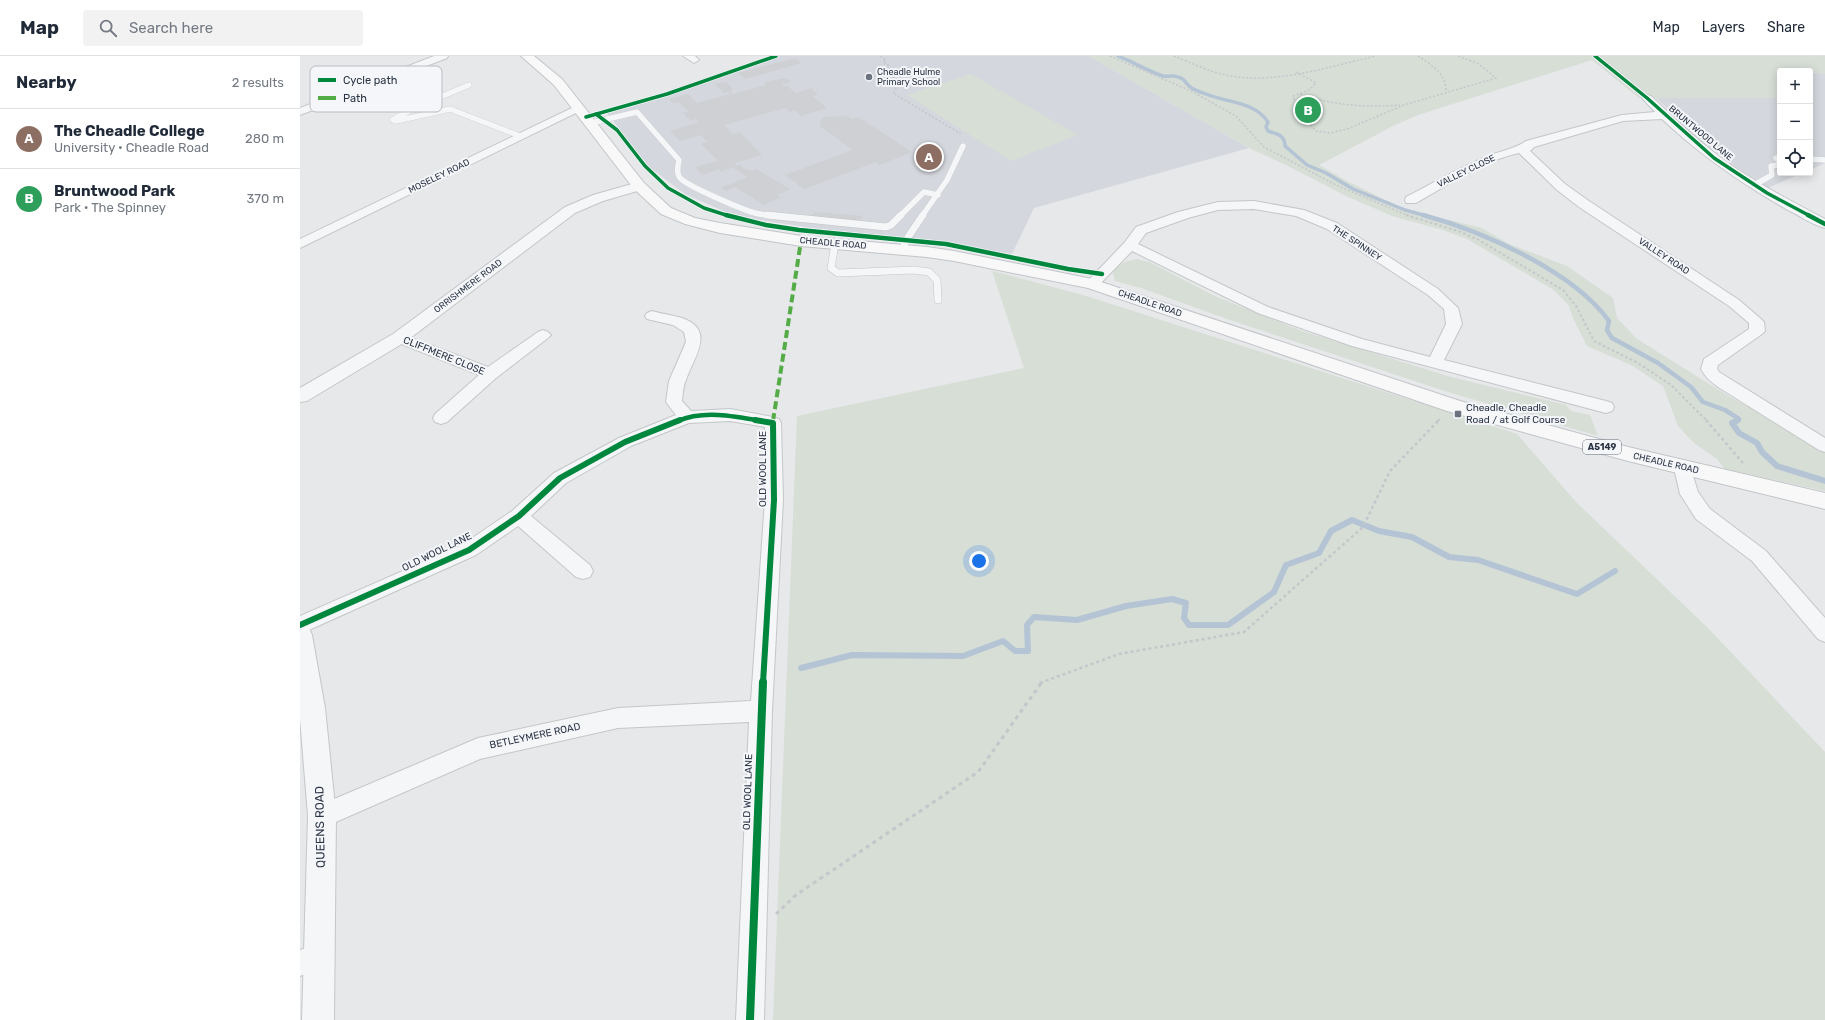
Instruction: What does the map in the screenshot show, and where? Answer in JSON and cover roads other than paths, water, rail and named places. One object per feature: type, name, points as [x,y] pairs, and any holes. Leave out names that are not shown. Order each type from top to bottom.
[{"type":"main road","name":"CHEADLE ROAD","points":[[527,56],[558,82],[639,186],[666,211],[690,221],[760,235],[954,256],[1092,284],[1454,406],[1682,468],[1825,501]]},
{"type":"street","points":[[417,66],[443,56]]},
{"type":"street","name":"BRUNTWOOD LANE","points":[[1647,98],[1714,158],[1754,185],[1825,224]]},
{"type":"street","points":[[300,112],[310,108]]},
{"type":"street","name":"MOSELEY ROAD","points":[[300,244],[578,108]]},
{"type":"street","points":[[1523,149],[1530,144],[1616,119],[1633,116],[1665,115]]},
{"type":"street","name":"VALLEY CLOSE","points":[[1411,200],[1486,160],[1504,153],[1523,149]]},
{"type":"street","name":"VALLEY ROAD","points":[[1523,149],[1524,152],[1561,187],[1584,204],[1714,289],[1749,315],[1756,322],[1758,328],[1757,331],[1710,363],[1708,369],[1714,376],[1724,383],[1825,446]]},
{"type":"street","name":"ORRISHMERE ROAD","points":[[300,396],[399,338],[570,210],[598,198],[639,186]]},
{"type":"street","name":"THE SPINNEY","points":[[1092,284],[1130,245],[1140,230],[1183,215],[1218,206],[1254,205],[1299,213],[1332,226],[1433,292],[1451,308],[1454,324],[1435,363]]},
{"type":"street","points":[[1130,245],[1263,310],[1357,343],[1606,407]]},
{"type":"street","points":[[652,316],[678,322],[691,330],[694,342],[677,381],[674,402],[687,417]]},
{"type":"street","name":"CLIFFMERE CLOSE","points":[[441,418],[490,374],[544,335]]},
{"type":"street","name":"CLIFFMERE CLOSE","points":[[399,338],[490,374]]},
{"type":"street","name":"OLD WOOL LANE","points":[[300,625],[469,550],[519,516],[560,478],[625,442],[687,417],[730,414],[773,423],[774,500],[761,711],[750,1020]]},
{"type":"street","points":[[1682,468],[1689,494],[1703,514],[1759,556],[1825,633]]},
{"type":"street","points":[[519,516],[583,571]]},
{"type":"street","name":"QUEENS ROAD","points":[[300,635],[312,708],[322,816],[310,960],[318,1020]]},
{"type":"street","name":"BETLEYMERE ROAD","points":[[322,816],[478,748],[618,718],[761,711]]},
{"type":"lane","name":"BRUNTWOOD LANE","points":[[1595,56],[1647,98]]},
{"type":"lane","points":[[442,96],[469,85]]},
{"type":"lane","points":[[442,110],[450,109],[520,136]]},
{"type":"lane","points":[[407,112],[393,120],[396,121],[434,112]]},
{"type":"lane","points":[[591,123],[637,112],[679,160],[677,170],[679,177],[711,195],[757,214],[886,227],[891,225],[924,192],[938,195]]},
{"type":"lane","points":[[902,250],[908,237],[938,195],[963,146]]},
{"type":"lane","points":[[1813,159],[1825,160]]},
{"type":"lane","points":[[1754,185],[1772,175],[1771,166],[1777,165]]},
{"type":"lane","points":[[835,244],[831,268],[838,273],[914,270],[929,272],[938,280],[938,300]]},
{"type":"waterway","points":[[1118,56],[1163,76],[1174,76],[1183,79],[1197,91],[1248,106],[1262,115],[1268,122],[1266,127],[1268,131],[1282,137],[1284,139],[1285,146],[1307,165],[1326,173],[1353,189],[1405,210],[1427,216]]},
{"type":"waterway","points":[[1423,215],[1472,231],[1498,242],[1525,255],[1550,270],[1573,286],[1593,303],[1609,321],[1607,330],[1612,338],[1658,363],[1691,387],[1703,402],[1725,410],[1739,419],[1736,421]]},
{"type":"waterway","points":[[1736,421],[1732,423],[1739,433],[1757,443],[1762,452],[1777,466],[1825,481]]},
{"type":"waterway","points":[[801,668],[852,655],[963,656],[1003,641],[1015,651],[1028,651],[1027,625],[1034,617],[1077,620],[1126,606],[1172,599],[1186,603],[1184,618],[1189,625],[1228,625],[1274,592],[1286,565],[1319,553],[1331,531],[1352,520],[1379,531],[1412,537],[1449,557],[1478,560],[1577,594],[1615,571]]},
{"type":"place","name":"Cheadle Hulme Primary School","points":[[869,77]]},
{"type":"place","name":"Bruntwood Park","points":[[1308,110]]},
{"type":"place","name":"The Cheadle College","points":[[929,157]]},
{"type":"place","name":"Cheadle, Cheadle Road / at Golf Course","points":[[1458,414]]}]
